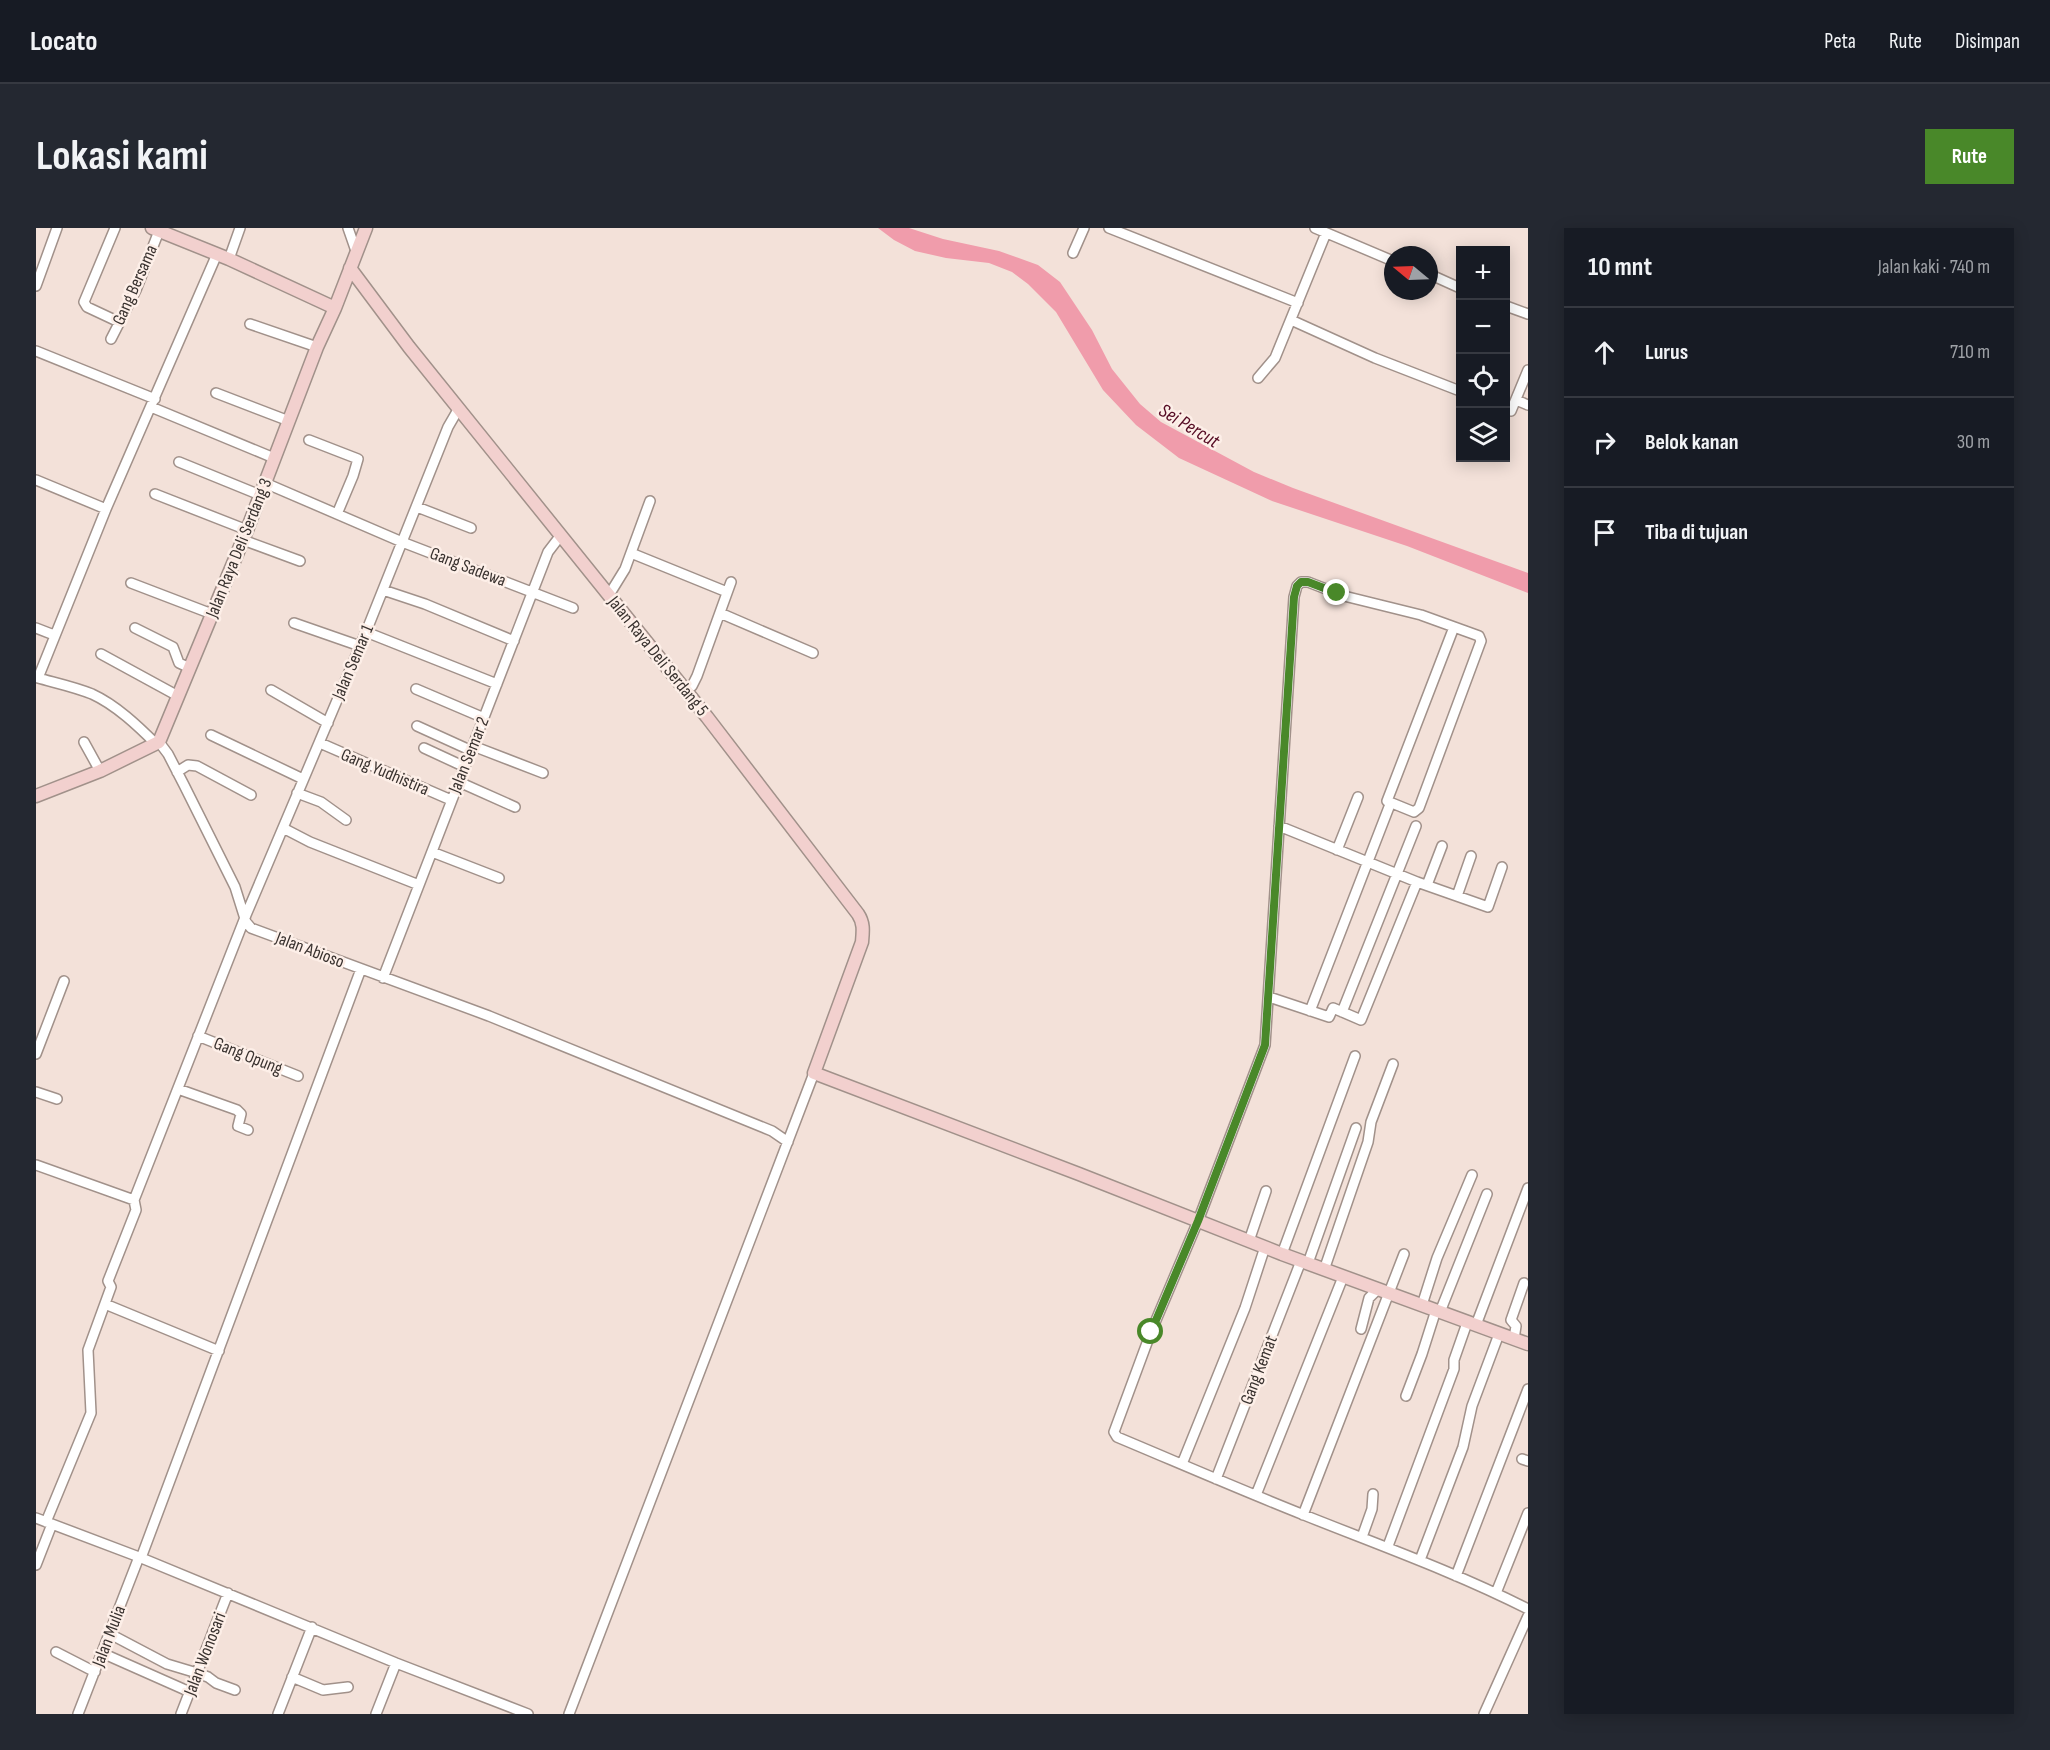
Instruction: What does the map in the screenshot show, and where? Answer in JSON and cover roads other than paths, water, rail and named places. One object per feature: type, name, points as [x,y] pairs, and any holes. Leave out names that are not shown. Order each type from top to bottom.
[{"type":"street","points":[[36,286],[57,228]]},
{"type":"street","points":[[115,228],[84,302],[87,307],[119,322]]},
{"type":"street","points":[[229,259],[240,228]]},
{"type":"street","points":[[348,228],[356,250]]},
{"type":"street","name":"Jalan Raya Deli Serdang 3","points":[[157,743],[245,535],[317,347],[366,228]]},
{"type":"street","points":[[1073,252],[1084,228]]},
{"type":"street","points":[[1109,228],[1298,303]]},
{"type":"street","points":[[1314,228],[1384,257]]},
{"type":"street","points":[[155,229],[229,259],[335,308]]},
{"type":"street","name":"Gang Bersama","points":[[111,339],[136,290],[155,229]]},
{"type":"street","points":[[1258,378],[1275,358],[1326,233]]},
{"type":"street","points":[[217,254],[106,509],[37,678],[100,698],[126,717],[168,754],[248,909]]},
{"type":"street","name":"Jalan Raya Deli Serdang 5","points":[[350,268],[558,539],[609,595],[685,690],[851,902],[862,920],[862,942],[814,1073]]},
{"type":"street","points":[[1438,278],[1456,286]]},
{"type":"street","points":[[1510,307],[1528,314]]},
{"type":"street","points":[[1291,320],[1375,358],[1456,389]]},
{"type":"street","points":[[250,324],[317,347]]},
{"type":"street","points":[[36,351],[274,458]]},
{"type":"street","points":[[1510,411],[1528,370]]},
{"type":"street","points":[[216,393],[289,421]]},
{"type":"street","points":[[1516,400],[1528,405]]},
{"type":"street","name":"Jalan Semar 1","points":[[36,1564],[49,1523],[91,1415],[88,1350],[111,1287],[108,1281],[136,1210],[134,1200],[248,909],[320,743],[448,427],[457,410]]},
{"type":"street","points":[[309,440],[347,454],[358,461],[337,514]]},
{"type":"street","name":"Gang Sadewa","points":[[179,462],[337,514],[402,542],[573,608]]},
{"type":"street","points":[[36,480],[106,509]]},
{"type":"street","points":[[155,494],[300,561]]},
{"type":"street","points":[[609,595],[625,569],[650,501]]},
{"type":"street","points":[[417,507],[471,528]]},
{"type":"street","name":"Jalan Semar 2","points":[[383,978],[533,592],[558,539]]},
{"type":"street","points":[[631,553],[727,592]]},
{"type":"street","points":[[685,690],[695,680],[731,582]]},
{"type":"street","points":[[1454,627],[1387,801],[1414,812],[1419,808],[1481,641],[1479,636],[1454,627],[1420,615],[1344,596],[1308,582],[1301,582],[1297,586],[1294,597],[1264,1051],[1198,1221],[1151,1332],[1114,1432],[1117,1437],[1303,1515],[1388,1546],[1528,1609]]},
{"type":"street","points":[[131,583],[212,614]]},
{"type":"street","points":[[383,590],[425,604],[514,641]]},
{"type":"street","points":[[720,612],[813,653]]},
{"type":"street","points":[[294,623],[360,646]]},
{"type":"street","points":[[36,628],[54,635]]},
{"type":"street","points":[[135,628],[173,647],[179,663],[190,668]]},
{"type":"street","points":[[366,632],[498,684]]},
{"type":"street","points":[[101,654],[178,696]]},
{"type":"street","points":[[416,689],[484,718]]},
{"type":"street","points":[[271,690],[328,723]]},
{"type":"street","points":[[417,726],[543,773]]},
{"type":"street","points":[[211,735],[303,779]]},
{"type":"street","points":[[84,742],[100,771]]},
{"type":"street","points":[[36,796],[100,771],[157,743]]},
{"type":"street","name":"Gang Yudhistira","points":[[320,743],[451,800]]},
{"type":"street","points":[[424,748],[465,767]]},
{"type":"street","points":[[177,772],[188,765],[197,765],[251,795]]},
{"type":"street","points":[[459,782],[515,807]]},
{"type":"street","points":[[297,793],[321,802],[346,820]]},
{"type":"street","points":[[1337,850],[1358,797]]},
{"type":"street","points":[[1310,1011],[1389,807]]},
{"type":"street","points":[[1279,826],[1417,882],[1488,907],[1502,867]]},
{"type":"street","points":[[1342,1012],[1416,826]]},
{"type":"street","points":[[283,828],[310,842],[419,885]]},
{"type":"street","points":[[1427,885],[1442,846]]},
{"type":"street","points":[[432,852],[499,878]]},
{"type":"street","points":[[1457,896],[1471,856]]},
{"type":"street","points":[[1269,997],[1329,1017],[1333,1008],[1361,1020],[1417,882]]},
{"type":"street","name":"Jalan Abioso","points":[[248,909],[246,922],[251,928],[489,1016],[772,1131],[788,1142]]},
{"type":"street","name":"Jalan Mulia","points":[[78,1714],[219,1351],[361,969]]},
{"type":"street","points":[[36,1054],[64,981]]},
{"type":"street","name":"Gang Opung","points":[[198,1036],[298,1076]]},
{"type":"street","points":[[1282,1254],[1354,1056]]},
{"type":"street","points":[[1324,1270],[1368,1142],[1371,1122],[1393,1064]]},
{"type":"street","points":[[569,1714],[814,1073],[1324,1270],[1528,1344]]},
{"type":"street","points":[[178,1089],[239,1112],[241,1114],[238,1124],[240,1128],[248,1131]]},
{"type":"street","points":[[36,1092],[57,1100]]},
{"type":"street","name":"Gang Kemat","points":[[1216,1479],[1305,1262],[1356,1128]]},
{"type":"street","points":[[36,1166],[134,1200]]},
{"type":"street","points":[[1422,1305],[1437,1258],[1472,1175]]},
{"type":"street","points":[[1388,1546],[1454,1369],[1454,1360],[1472,1324],[1528,1188]]},
{"type":"street","points":[[1249,1241],[1266,1191]]},
{"type":"street","points":[[1406,1396],[1438,1311],[1487,1194]]},
{"type":"street","points":[[1182,1464],[1245,1308],[1265,1247]]},
{"type":"street","points":[[1303,1515],[1383,1291],[1404,1254]]},
{"type":"street","points":[[1256,1495],[1343,1277]]},
{"type":"street","points":[[1514,1339],[1516,1326],[1511,1320],[1524,1282]]},
{"type":"street","points":[[1360,1329],[1369,1298],[1383,1291]]},
{"type":"street","points":[[105,1304],[219,1351]]},
{"type":"street","points":[[1420,1560],[1463,1447],[1472,1406],[1499,1334]]},
{"type":"street","points":[[1456,1576],[1528,1389]]},
{"type":"street","points":[[1362,1537],[1372,1509],[1373,1494]]},
{"type":"street","points":[[1496,1593],[1528,1514]]},
{"type":"street","points":[[36,1518],[140,1557],[528,1714]]},
{"type":"street","name":"Jalan Wonosari","points":[[181,1714],[228,1593]]},
{"type":"street","points":[[1484,1714],[1528,1616]]},
{"type":"street","points":[[278,1714],[312,1628]]},
{"type":"street","points":[[110,1634],[167,1664],[208,1677],[216,1683],[235,1690]]},
{"type":"street","points":[[56,1652],[95,1672]]},
{"type":"street","points":[[102,1653],[190,1692]]},
{"type":"street","points":[[376,1714],[396,1662]]},
{"type":"street","points":[[292,1677],[323,1690],[348,1687]]},
{"type":"water label","name":"Sei Percut","points":[[1189,426]]}]
